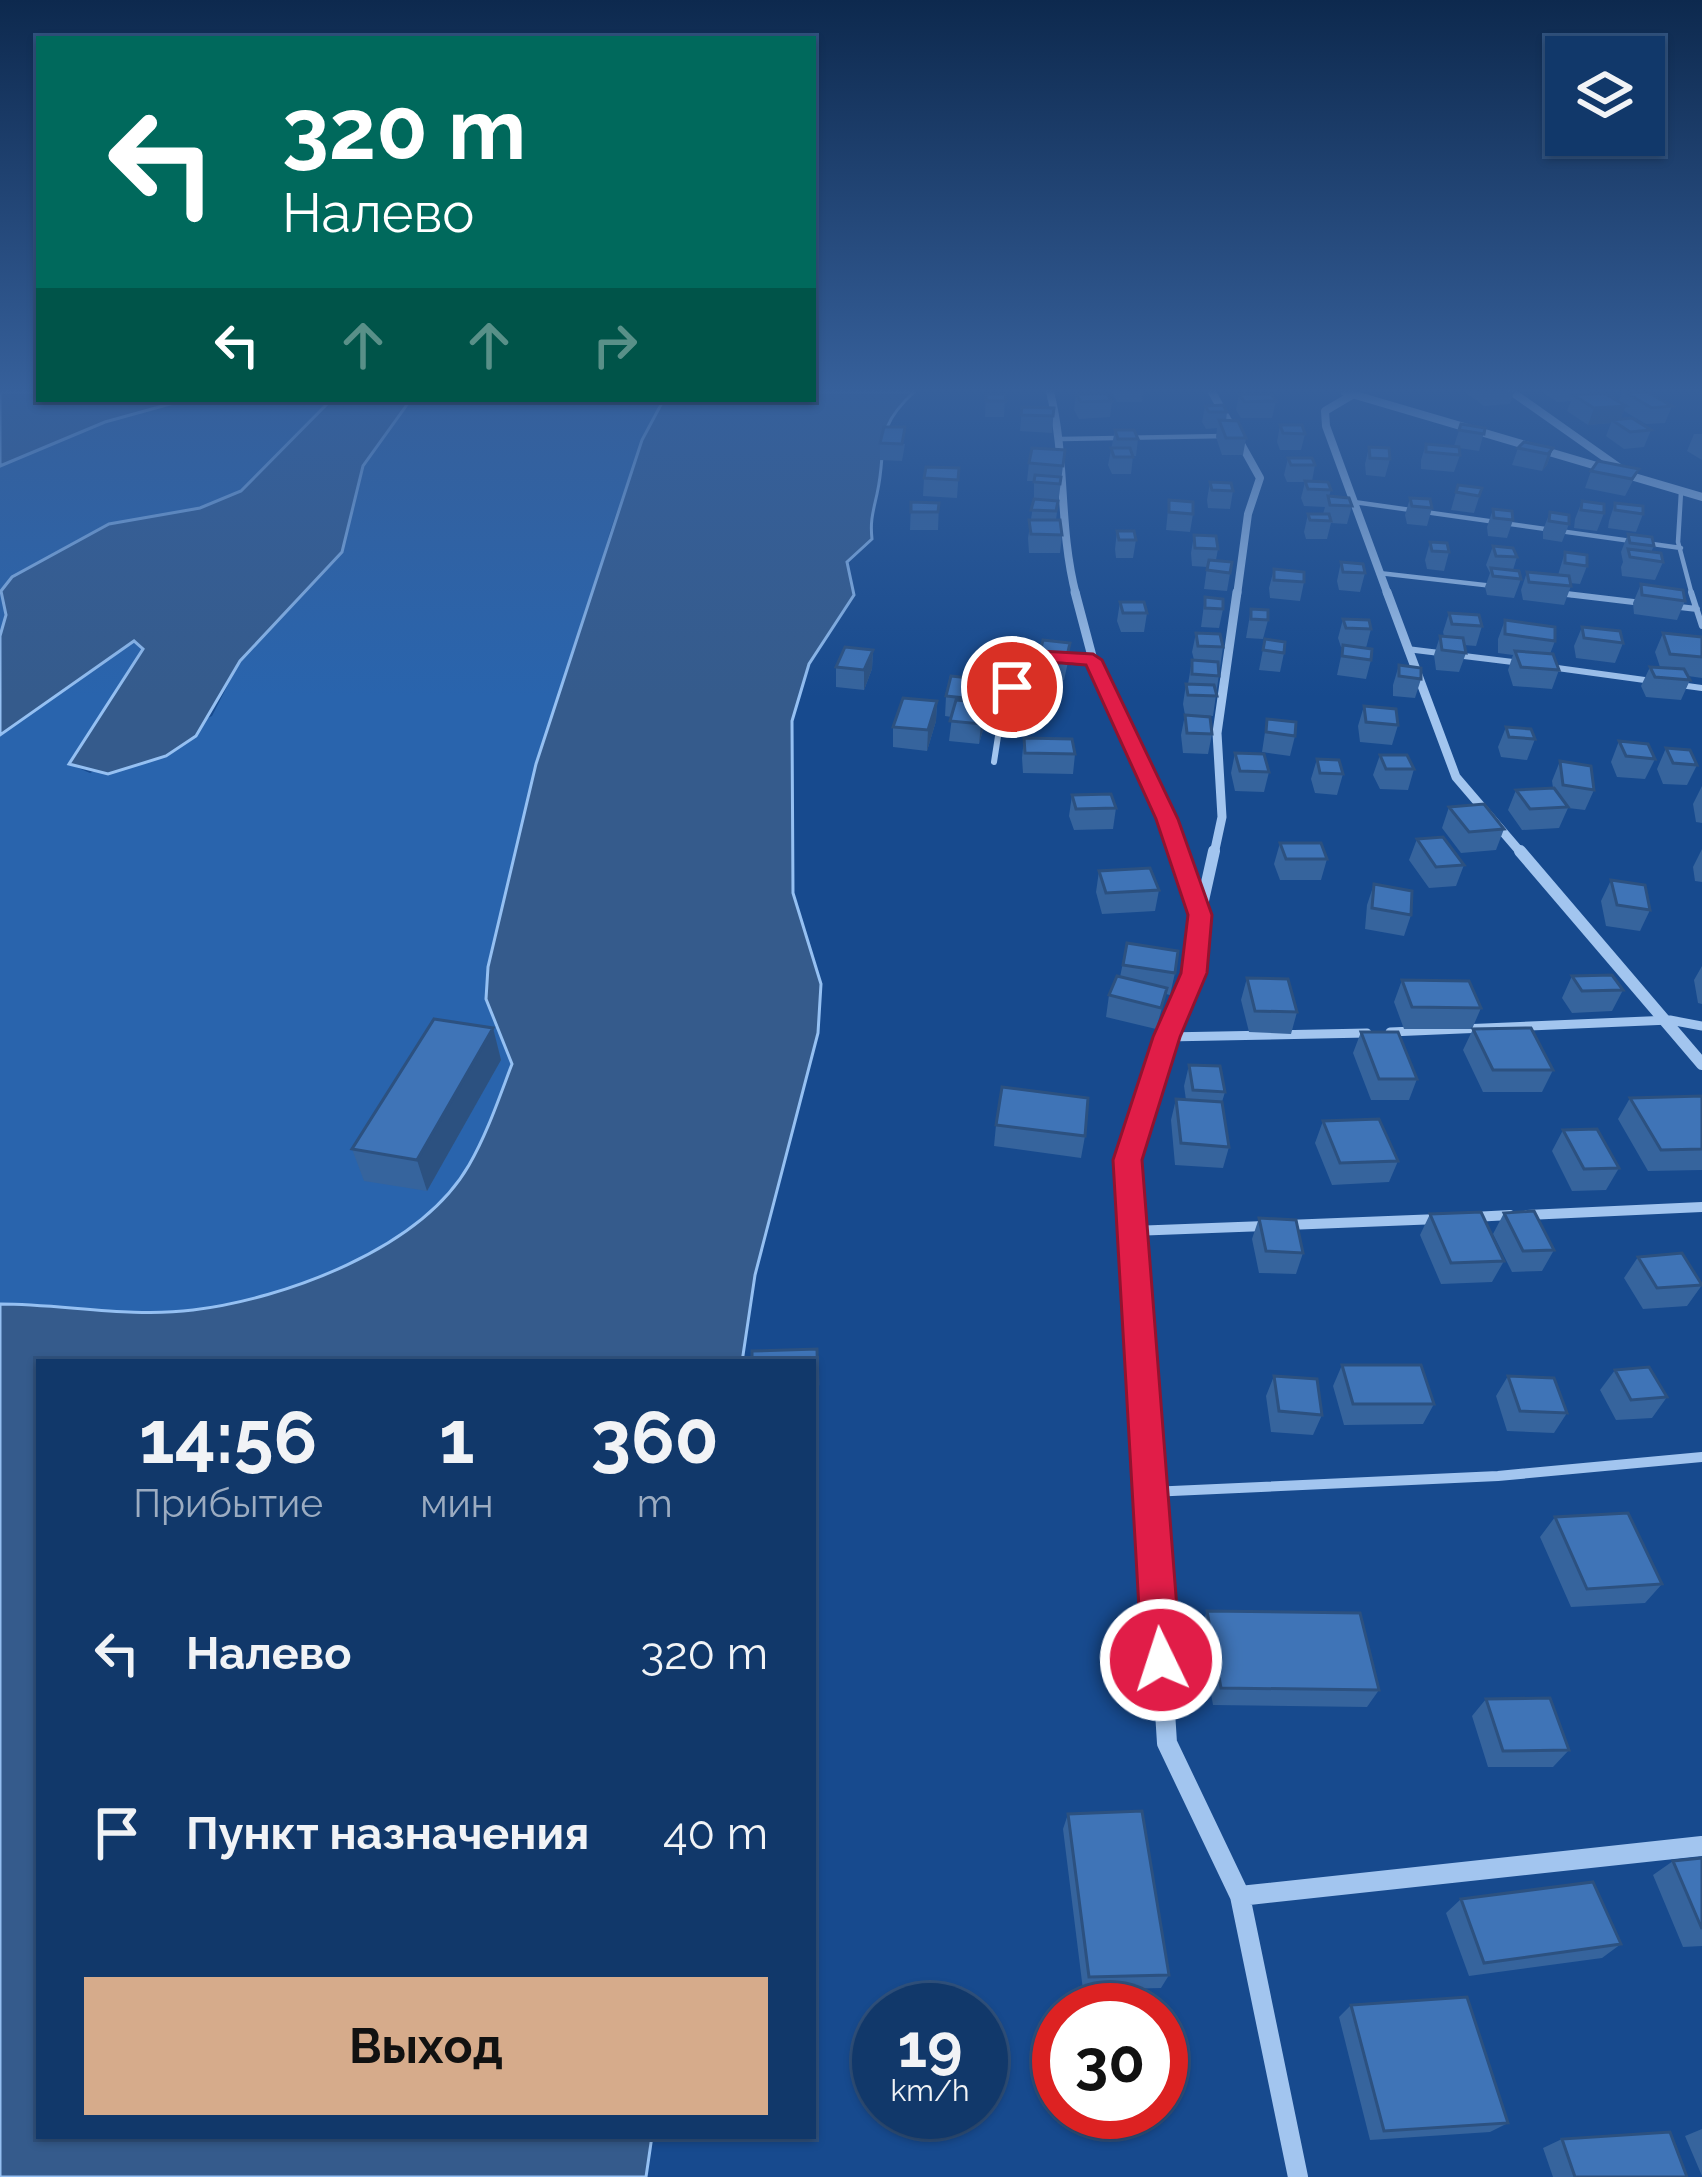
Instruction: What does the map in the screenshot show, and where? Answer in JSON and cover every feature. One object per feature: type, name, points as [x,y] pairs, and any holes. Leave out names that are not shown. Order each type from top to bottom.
[{"type":"street","points":[[1060,494],[1063,544],[1093,660],[1167,819],[1200,915]]},
{"type":"street","points":[[1255,494],[1217,733],[1222,817],[1200,915],[1194,973],[1166,1037],[1128,1160],[1167,1743],[1240,1896],[1298,2177]]},
{"type":"street","points":[[1351,494],[1456,777],[1670,1020],[1702,1064]]},
{"type":"street","points":[[1240,1896],[1702,1846]]},
{"type":"lane","points":[[1680,494],[1676,506],[1681,548],[1702,626]]},
{"type":"lane","points":[[1354,502],[1681,548]]},
{"type":"lane","points":[[1379,573],[1495,586]]},
{"type":"lane","points":[[1542,591],[1697,609]]},
{"type":"lane","points":[[1407,649],[1522,663]]},
{"type":"lane","points":[[994,762],[1000,710],[1024,664],[1040,656],[1093,660]]},
{"type":"lane","points":[[1545,666],[1702,688]]},
{"type":"lane","points":[[1166,1037],[1670,1020],[1702,1026]]},
{"type":"lane","points":[[1132,1231],[1702,1207]]},
{"type":"lane","points":[[1150,1492],[1498,1476],[1702,1457]]},
{"type":"shaded area","points":[[0,494],[235,494],[200,508],[109,524],[12,577],[3,587],[5,623],[0,636]]},
{"type":"shaded area","points":[[235,494],[356,494],[342,552],[240,661],[196,736],[166,756],[108,774],[69,764],[143,649],[134,641],[0,735],[0,636],[6,615],[1,591],[12,577],[109,524],[200,508]]},
{"type":"shaded area","points":[[356,494],[623,494],[488,967],[486,1000],[512,1064],[481,1141],[447,1195],[419,1222],[348,1265],[308,1282],[193,1311],[145,1313],[0,1304],[0,735],[134,641],[143,649],[69,764],[90,773],[212,716],[240,661],[342,552]]},
{"type":"shaded area","points":[[624,494],[877,494],[872,539],[847,562],[854,595],[809,664],[792,721],[793,893],[821,984],[818,1033],[755,1275],[742,1359],[36,1359],[36,2139],[652,2139],[646,2177],[0,2177],[0,1304],[145,1312],[193,1310],[268,1295],[385,1245],[447,1195],[475,1153],[512,1064],[486,999],[488,967],[536,764]]},
{"type":"building","points":[[1328,496],[1349,498],[1352,506],[1330,505]]},
{"type":"building","points":[[1410,498],[1430,499],[1432,508],[1412,506]]},
{"type":"building","points":[[1034,499],[1058,501],[1056,511],[1031,510]]},
{"type":"building","points":[[1169,500],[1193,502],[1193,514],[1169,512]]},
{"type":"building","points":[[1582,501],[1604,504],[1604,513],[1581,510]]},
{"type":"building","points":[[911,502],[939,503],[938,512],[911,512]]},
{"type":"building","points":[[1615,503],[1643,506],[1643,514],[1615,510]]},
{"type":"building","points":[[1493,509],[1512,511],[1513,520],[1494,518]]},
{"type":"building","points":[[1550,512],[1569,515],[1569,524],[1549,521]]},
{"type":"building","points":[[1308,514],[1329,514],[1331,521],[1310,520]]},
{"type":"building","points":[[1029,520],[1060,520],[1062,535],[1031,534]]},
{"type":"building","points":[[1117,531],[1134,531],[1136,540],[1119,540]]},
{"type":"building","points":[[1628,534],[1652,537],[1654,546],[1630,543]]},
{"type":"building","points":[[1194,535],[1216,536],[1218,549],[1195,548]]},
{"type":"building","points":[[1430,542],[1447,543],[1449,552],[1432,551]]},
{"type":"building","points":[[1493,546],[1513,548],[1517,557],[1496,556]]},
{"type":"building","points":[[1628,549],[1661,553],[1663,562],[1630,557]]},
{"type":"building","points":[[1565,552],[1587,555],[1587,566],[1565,563]]},
{"type":"building","points":[[1209,560],[1232,562],[1230,573],[1207,570]]},
{"type":"building","points":[[1341,562],[1363,564],[1365,573],[1343,572]]},
{"type":"building","points":[[1491,568],[1519,571],[1521,579],[1493,576]]},
{"type":"building","points":[[1274,569],[1304,572],[1304,582],[1274,580]]},
{"type":"building","points":[[1527,572],[1569,576],[1571,586],[1529,582]]},
{"type":"building","points":[[1641,584],[1683,590],[1685,601],[1642,595]]},
{"type":"building","points":[[1205,597],[1223,599],[1223,609],[1205,608]]},
{"type":"building","points":[[1120,602],[1144,602],[1147,613],[1123,613]]},
{"type":"building","points":[[1251,609],[1268,610],[1268,620],[1251,619]]},
{"type":"building","points":[[1449,613],[1479,615],[1482,626],[1452,624]]},
{"type":"building","points":[[1343,619],[1369,620],[1371,629],[1346,628]]},
{"type":"building","points":[[1505,620],[1555,627],[1555,641],[1505,634]]},
{"type":"building","points":[[1582,627],[1620,631],[1623,643],[1584,638]]},
{"type":"building","points":[[1196,633],[1220,634],[1223,647],[1198,646]]},
{"type":"building","points":[[1663,633],[1702,637],[1702,657],[1670,654]]},
{"type":"building","points":[[1440,636],[1463,638],[1466,653],[1442,650]]},
{"type":"building","points":[[1265,639],[1285,642],[1284,653],[1263,650]]},
{"type":"building","points":[[1043,640],[1070,643],[1066,660],[1039,657]]},
{"type":"building","points":[[1343,645],[1372,649],[1371,660],[1342,656]]},
{"type":"building","points":[[845,647],[873,650],[864,670],[836,667]]},
{"type":"building","points":[[1515,651],[1553,654],[1559,670],[1521,667]]},
{"type":"building","points":[[1192,660],[1218,662],[1219,676],[1192,674]]},
{"type":"building","points":[[1399,665],[1421,668],[1421,679],[1399,676]]},
{"type":"building","points":[[1650,667],[1684,669],[1690,680],[1655,677]]},
{"type":"building","points":[[951,676],[988,680],[984,700],[946,696]]},
{"type":"building","points":[[1186,684],[1214,685],[1217,696],[1188,695]]},
{"type":"building","points":[[903,698],[937,701],[928,730],[893,727]]},
{"type":"building","points":[[956,700],[986,703],[981,724],[950,721]]},
{"type":"building","points":[[1364,706],[1396,709],[1398,725],[1366,722]]},
{"type":"building","points":[[1185,715],[1210,717],[1212,734],[1187,733]]},
{"type":"building","points":[[1267,719],[1296,722],[1295,736],[1266,732]]},
{"type":"building","points":[[1506,727],[1531,729],[1535,739],[1509,737]]},
{"type":"building","points":[[1024,738],[1072,739],[1075,754],[1025,753]]},
{"type":"building","points":[[1619,741],[1648,744],[1655,759],[1626,756]]},
{"type":"building","points":[[1666,748],[1690,750],[1697,765],[1673,763]]},
{"type":"building","points":[[1235,753],[1264,754],[1269,772],[1240,771]]},
{"type":"building","points":[[1380,755],[1407,755],[1414,769],[1386,769]]},
{"type":"building","points":[[1317,759],[1339,760],[1343,774],[1320,773]]},
{"type":"building","points":[[1560,761],[1591,766],[1594,790],[1563,785]]},
{"type":"building","points":[[1554,788],[1568,807],[1530,809],[1516,790]]},
{"type":"building","points":[[1111,794],[1116,808],[1076,809],[1072,795]]},
{"type":"building","points":[[1484,804],[1504,829],[1469,832],[1449,807]]},
{"type":"building","points":[[1443,837],[1464,865],[1436,867],[1417,839]]},
{"type":"building","points":[[1280,843],[1321,843],[1327,859],[1286,859]]},
{"type":"building","points":[[1150,868],[1159,890],[1106,893],[1099,871]]},
{"type":"building","points":[[1611,880],[1645,885],[1650,910],[1617,905]]},
{"type":"building","points":[[1374,884],[1412,891],[1411,915],[1372,908]]},
{"type":"building","points":[[1127,943],[1178,951],[1175,973],[1123,965]]},
{"type":"building","points":[[1612,975],[1623,990],[1582,991],[1572,976]]},
{"type":"building","points":[[1117,976],[1167,988],[1161,1008],[1109,995]]},
{"type":"building","points":[[1247,978],[1288,979],[1297,1012],[1255,1011]]},
{"type":"building","points":[[1402,980],[1469,981],[1481,1008],[1412,1007]]},
{"type":"building","points":[[434,1019],[493,1028],[417,1160],[352,1149]]},
{"type":"building","points":[[1531,1028],[1553,1070],[1493,1070],[1473,1029]]},
{"type":"building","points":[[1361,1032],[1398,1032],[1417,1079],[1379,1079]]},
{"type":"building","points":[[1189,1065],[1220,1066],[1225,1092],[1193,1090]]},
{"type":"building","points":[[1002,1087],[1088,1098],[1085,1136],[996,1125]]},
{"type":"building","points":[[1702,1096],[1702,1149],[1661,1150],[1630,1098]]},
{"type":"building","points":[[1176,1099],[1222,1102],[1229,1147],[1181,1143]]},
{"type":"building","points":[[1379,1119],[1398,1161],[1340,1163],[1323,1121]]},
{"type":"building","points":[[1597,1129],[1619,1168],[1584,1169],[1563,1130]]},
{"type":"building","points":[[1534,1211],[1554,1250],[1523,1251],[1504,1213]]},
{"type":"building","points":[[1481,1212],[1504,1261],[1451,1263],[1430,1214]]},
{"type":"building","points":[[1259,1218],[1296,1220],[1303,1253],[1266,1251]]},
{"type":"building","points":[[1682,1253],[1702,1285],[1657,1288],[1638,1257]]},
{"type":"building","points":[[817,1349],[818,1384],[816,1359],[752,1359],[752,1351]]},
{"type":"building","points":[[1342,1365],[1421,1365],[1434,1404],[1353,1404]]},
{"type":"building","points":[[1649,1367],[1667,1397],[1631,1400],[1615,1370]]},
{"type":"building","points":[[1274,1376],[1317,1379],[1322,1415],[1279,1411]]},
{"type":"building","points":[[1508,1376],[1554,1378],[1567,1413],[1520,1411]]},
{"type":"building","points":[[1628,1513],[1662,1584],[1587,1589],[1555,1517]]},
{"type":"building","points":[[1207,1611],[1360,1613],[1379,1690],[1221,1688]]},
{"type":"building","points":[[1550,1698],[1569,1750],[1503,1751],[1486,1699]]},
{"type":"building","points":[[1142,1811],[1169,1975],[1089,1977],[1068,1814]]},
{"type":"building","points":[[1702,1858],[1702,1929],[1673,1861]]},
{"type":"building","points":[[1593,1882],[1621,1944],[1484,1963],[1461,1899]]},
{"type":"building","points":[[1467,1997],[1508,2123],[1384,2131],[1351,2005]]},
{"type":"building","points":[[1670,2132],[1687,2177],[1575,2177],[1562,2139]]},
{"type":"route","points":[[1012,687],[1024,664],[1040,656],[1093,660],[1167,819],[1200,915],[1194,973],[1166,1037],[1128,1160],[1161,1660]]}]
